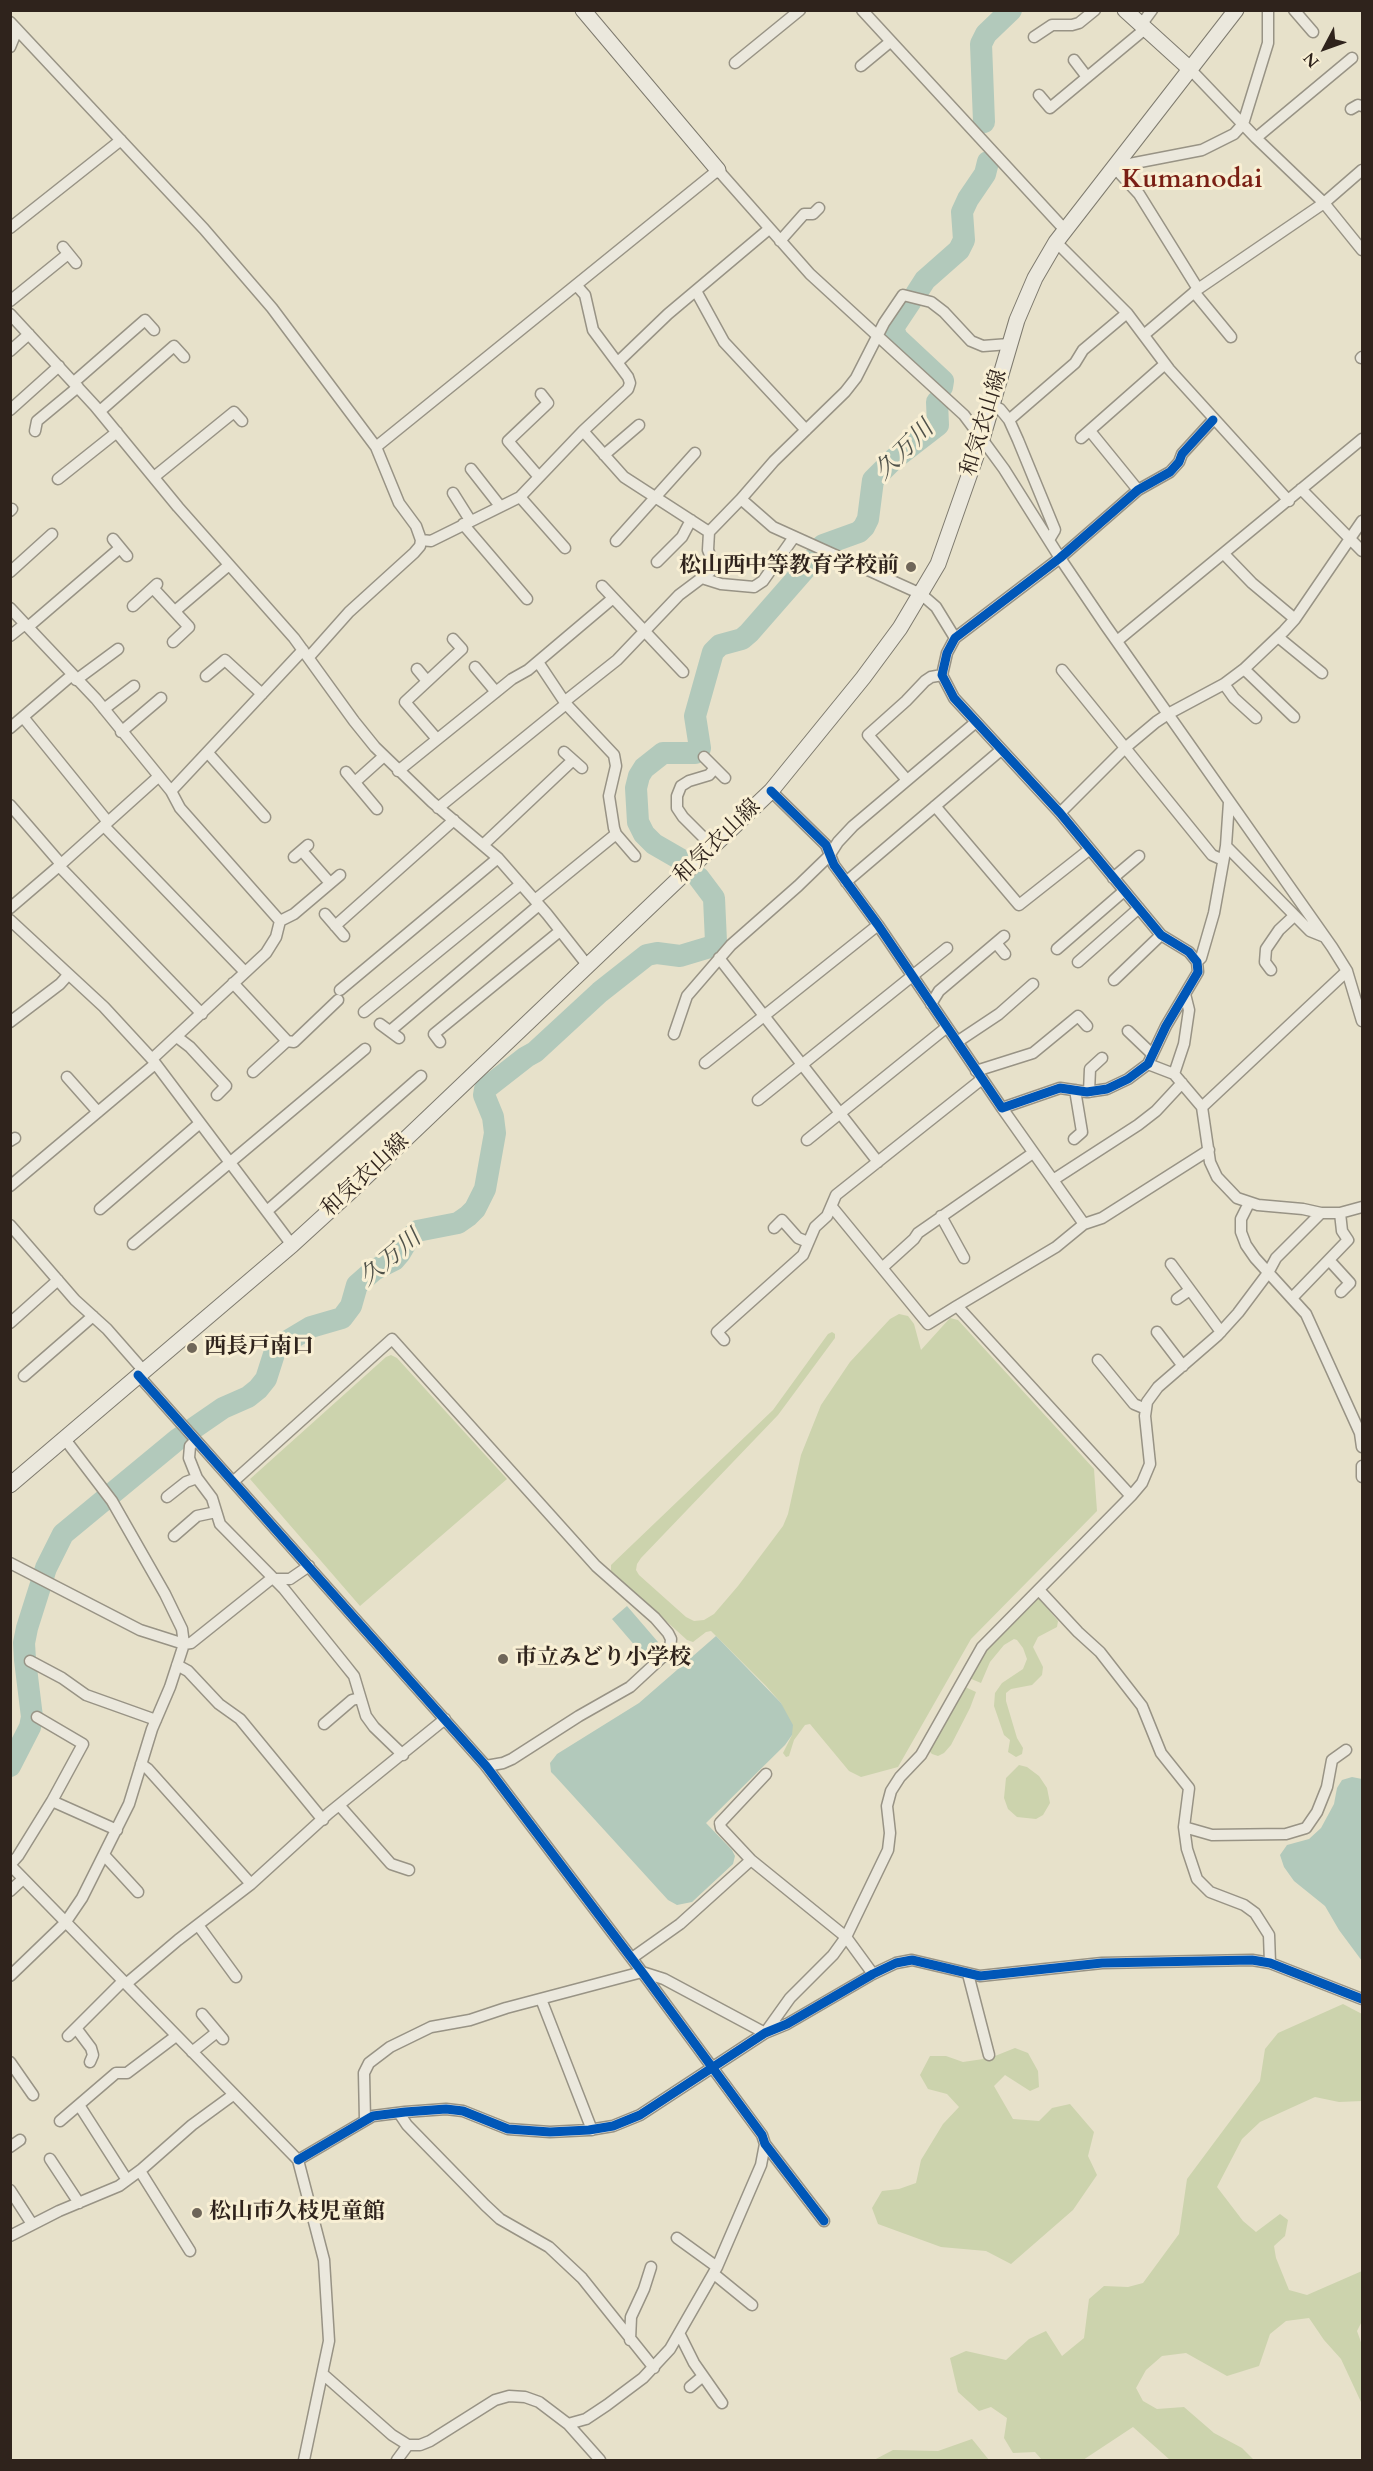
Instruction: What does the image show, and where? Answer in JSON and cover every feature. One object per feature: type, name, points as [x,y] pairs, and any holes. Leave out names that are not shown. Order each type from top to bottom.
[{"type":"main road","points":[[583,10],[718,171]]},
{"type":"main road","points":[[1125,10],[1190,69]]},
{"type":"main road","name":"和気衣山線","points":[[10,1485],[292,1245],[771,791],[864,678],[900,628],[938,564],[982,439],[1009,344],[1035,278],[1061,236],[1236,10]]},
{"type":"street","points":[[735,63],[800,10]]},
{"type":"street","points":[[1034,38],[1052,25],[1079,23],[1095,10]]},
{"type":"street","points":[[1039,95],[1050,108],[1143,27],[1152,10]]},
{"type":"street","points":[[1114,167],[1202,150],[1228,138],[1243,124],[1268,43],[1268,10]]},
{"type":"street","points":[[863,11],[1145,334],[1165,364],[1213,420],[1289,501]]},
{"type":"street","points":[[1298,12],[1313,32]]},
{"type":"street","points":[[10,46],[14,26]]},
{"type":"street","points":[[14,26],[204,229],[272,308],[376,447],[399,502],[416,526],[421,540],[414,553],[262,694],[171,791]]},
{"type":"street","points":[[861,66],[890,42]]},
{"type":"street","points":[[1256,138],[1352,58]]},
{"type":"street","points":[[1074,60],[1087,77]]},
{"type":"street","points":[[1190,69],[1256,138],[1324,203],[1362,250]]},
{"type":"street","points":[[1351,109],[1358,105],[1362,106]]},
{"type":"street","points":[[10,228],[121,140]]},
{"type":"street","points":[[1114,167],[1139,194],[1196,290],[1232,337]]},
{"type":"street","points":[[1145,334],[1196,290],[1324,203],[1362,170]]},
{"type":"street","points":[[376,447],[718,171],[810,274],[964,415],[1004,469],[1060,558],[1117,641],[1325,937],[1347,971],[1362,1022]]},
{"type":"street","points":[[780,241],[804,214],[813,214],[819,208]]},
{"type":"street","points":[[618,362],[769,229]]},
{"type":"street","points":[[10,301],[69,254]]},
{"type":"street","points":[[421,540],[431,541],[520,497],[628,389],[628,377],[593,330],[585,295],[577,286]]},
{"type":"street","points":[[696,291],[724,342],[806,430]]},
{"type":"street","points":[[438,808],[617,660],[679,595],[711,572],[714,565],[708,550],[709,532],[774,461],[856,378],[877,335],[903,295],[931,302],[944,312],[971,341],[983,346],[1009,344]]},
{"type":"street","points":[[1009,420],[1075,363],[1083,350],[1126,313]]},
{"type":"street","points":[[10,314],[100,411],[306,653],[354,721],[384,756],[438,808],[498,858],[588,966]]},
{"type":"street","points":[[35,431],[37,421],[145,320],[154,330]]},
{"type":"street","points":[[10,351],[29,334]]},
{"type":"street","points":[[100,411],[174,346],[184,357]]},
{"type":"street","points":[[1138,490],[1086,434],[1165,364]]},
{"type":"street","points":[[10,410],[59,366]]},
{"type":"street","points":[[539,477],[508,441],[548,403],[541,394]]},
{"type":"street","points":[[992,405],[1000,409],[1009,420],[1055,530],[1049,540]]},
{"type":"street","points":[[154,477],[234,412],[242,421]]},
{"type":"street","points":[[1002,1108],[1060,1088],[1089,1092],[1107,1089],[1128,1079],[1150,1059],[1198,972],[1197,963],[1189,952],[1161,934],[1060,813],[954,699],[942,675],[947,653],[956,638],[1060,558],[1138,490],[1170,471],[1213,420]]},
{"type":"street","points":[[604,455],[639,425]]},
{"type":"street","points":[[58,479],[117,432]]},
{"type":"street","points":[[583,432],[624,477],[709,532]]},
{"type":"street","points":[[1117,641],[1289,501],[1362,438]]},
{"type":"street","points":[[616,541],[695,453]]},
{"type":"street","points":[[471,469],[500,506]]},
{"type":"street","points":[[1301,489],[1362,551]]},
{"type":"street","points":[[453,493],[467,522],[527,599]]},
{"type":"street","points":[[520,497],[565,548]]},
{"type":"street","points":[[741,499],[773,527],[921,594],[936,607],[956,638]]},
{"type":"street","points":[[657,562],[682,537],[691,520]]},
{"type":"street","points":[[1060,813],[1125,748],[1168,714],[1224,684],[1244,669],[1278,637],[1295,619],[1362,521]]},
{"type":"street","points":[[10,572],[52,534]]},
{"type":"street","points":[[702,578],[721,584],[754,587],[763,581],[794,537]]},
{"type":"street","points":[[10,636],[27,625],[120,548]]},
{"type":"street","points":[[1224,554],[1252,583],[1295,619]]},
{"type":"street","points":[[175,611],[229,565]]},
{"type":"street","points":[[133,606],[156,586],[189,627],[170,639],[181,652]]},
{"type":"street","points":[[602,586],[683,672]]},
{"type":"street","points":[[398,771],[496,692],[538,662],[612,599]]},
{"type":"street","points":[[10,608],[104,709],[171,791],[180,808],[280,921]]},
{"type":"street","points":[[1278,637],[1322,673]]},
{"type":"street","points":[[437,739],[405,702],[462,649],[453,639]]},
{"type":"street","points":[[10,728],[74,677],[118,649]]},
{"type":"street","points":[[206,676],[225,660],[262,694]]},
{"type":"street","points":[[538,662],[565,703],[614,755],[616,766],[609,796],[616,834],[635,856]]},
{"type":"street","points":[[475,667],[496,692]]},
{"type":"street","points":[[417,669],[427,681]]},
{"type":"street","points":[[1244,669],[1294,717]]},
{"type":"street","points":[[1062,670],[1212,855],[1224,860]]},
{"type":"street","points":[[907,780],[868,735],[925,681],[942,675]]},
{"type":"street","points":[[1224,684],[1234,698],[1256,718]]},
{"type":"street","points":[[104,709],[134,686]]},
{"type":"street","points":[[121,732],[161,698]]},
{"type":"street","points":[[23,717],[106,824],[245,972]]},
{"type":"street","points":[[674,1034],[687,996],[718,958],[830,856],[838,842],[853,826],[976,722]]},
{"type":"street","points":[[846,882],[1001,750]]},
{"type":"street","points":[[483,844],[578,764],[564,752]]},
{"type":"street","points":[[208,753],[261,813],[248,817]]},
{"type":"street","points":[[355,782],[384,756]]},
{"type":"street","points":[[704,757],[725,778]]},
{"type":"street","points":[[713,847],[683,817],[677,808],[677,796],[681,786],[688,781],[709,775],[715,768]]},
{"type":"street","points":[[346,772],[378,809]]},
{"type":"street","points":[[10,908],[158,777]]},
{"type":"street","points":[[771,791],[826,846],[846,882],[1084,1224]]},
{"type":"street","points":[[1197,963],[1201,958],[1214,913],[1226,846],[1229,802]]},
{"type":"street","points":[[10,805],[60,865],[202,1014]]},
{"type":"street","points":[[935,806],[1019,905],[1090,849]]},
{"type":"street","points":[[335,926],[454,820]]},
{"type":"street","points":[[380,1024],[394,1034],[537,902],[616,834]]},
{"type":"street","points":[[1226,846],[1310,931],[1325,937]]},
{"type":"street","points":[[302,851],[330,883]]},
{"type":"street","points":[[1113,878],[1139,856]]},
{"type":"street","points":[[233,983],[287,1041],[294,1042],[326,1018],[339,995],[498,858]]},
{"type":"street","points":[[10,1186],[154,1062],[177,1036],[266,953],[276,937],[280,921],[294,914],[340,875]]},
{"type":"street","points":[[364,1012],[521,884]]},
{"type":"street","points":[[993,893],[1002,885]]},
{"type":"street","points":[[1057,949],[1124,891]]},
{"type":"street","points":[[1078,962],[1139,908]]},
{"type":"street","points":[[325,914],[344,936]]},
{"type":"street","points":[[1270,970],[1264,962],[1266,949],[1279,930],[1294,915]]},
{"type":"street","points":[[10,920],[104,1007],[154,1062],[292,1245]]},
{"type":"street","points":[[705,1063],[878,925]]},
{"type":"street","points":[[440,1042],[434,1035],[560,931]]},
{"type":"street","points":[[1114,980],[1161,934]]},
{"type":"street","points":[[931,1004],[939,991],[1000,940],[1005,954]]},
{"type":"street","points":[[758,1100],[947,948]]},
{"type":"street","points":[[718,958],[878,1162]]},
{"type":"street","points":[[1202,1107],[1347,971]]},
{"type":"street","points":[[10,1022],[60,984],[68,975]]},
{"type":"street","points":[[957,1042],[999,1014],[1033,984]]},
{"type":"street","points":[[1053,1180],[1156,1111],[1178,1078],[1190,1011],[1185,994]]},
{"type":"street","points":[[724,1340],[717,1332],[803,1255],[815,1227],[827,1216],[836,1195],[979,1075],[1034,1053],[1078,1016],[1087,1026]]},
{"type":"street","points":[[807,1140],[947,1027]]},
{"type":"street","points":[[1128,1032],[1150,1059],[1178,1078],[1202,1107],[1210,1162],[1222,1183],[1237,1198],[1249,1203],[1321,1213],[1340,1213],[1362,1207]]},
{"type":"street","points":[[177,1036],[226,1086],[217,1095]]},
{"type":"street","points":[[253,1072],[287,1041]]},
{"type":"street","points":[[133,1244],[365,1049]]},
{"type":"street","points":[[1089,1092],[1090,1069],[1102,1058]]},
{"type":"street","points":[[267,1211],[422,1076]]},
{"type":"street","points":[[67,1077],[98,1112]]},
{"type":"street","points":[[1074,1139],[1082,1132],[1075,1090]]},
{"type":"street","points":[[100,1209],[200,1123]]},
{"type":"street","points":[[832,1207],[928,1324],[1056,1247],[1084,1224],[1102,1218],[1209,1150]]},
{"type":"street","points":[[882,1268],[918,1233],[1033,1153]]},
{"type":"street","points":[[1249,1203],[1241,1219],[1241,1232],[1246,1245],[1306,1314],[1360,1433],[1362,1447]]},
{"type":"street","points":[[765,2033],[790,1998],[833,1955],[846,1937],[888,1850],[890,1833],[887,1806],[891,1791],[900,1777],[921,1755],[982,1647],[1142,1483],[1150,1464],[1145,1435],[1147,1402],[1158,1387],[1221,1332],[1268,1273],[1276,1258],[1321,1213]]},
{"type":"street","points":[[1293,1298],[1348,1240],[1342,1231],[1340,1213]]},
{"type":"street","points":[[941,1216],[964,1258]]},
{"type":"street","points":[[774,1228],[782,1220],[798,1238],[808,1242]]},
{"type":"street","points":[[10,1225],[93,1316],[195,1439],[486,1766],[642,1972],[762,2135],[765,2144],[824,2221]]},
{"type":"street","points":[[1329,1260],[1350,1283],[1341,1292]]},
{"type":"street","points":[[1171,1264],[1221,1332]]},
{"type":"street","points":[[10,1323],[58,1280]]},
{"type":"street","points":[[1177,1299],[1190,1290]]},
{"type":"street","points":[[957,1306],[1131,1496]]},
{"type":"street","points":[[24,1376],[93,1316]]},
{"type":"street","points":[[1157,1332],[1183,1366]]},
{"type":"street","points":[[234,1481],[392,1339],[596,1566],[655,1618],[668,1633],[672,1644],[670,1650],[630,1687],[579,1716],[512,1760],[503,1764],[486,1766]]},
{"type":"street","points":[[1098,1360],[1134,1404],[1146,1409]]},
{"type":"street","points":[[1106,1369],[1115,1361]]},
{"type":"street","points":[[10,1976],[65,1923],[82,1898],[129,1804],[184,1644],[182,1629],[165,1594],[112,1501],[64,1438]]},
{"type":"street","points":[[195,1439],[189,1451],[197,1478],[212,1498],[220,1524],[271,1579],[284,1589],[354,1676],[366,1716],[403,1755]]},
{"type":"street","points":[[1362,1466],[1362,1477]]},
{"type":"street","points":[[167,1497],[186,1482],[197,1478]]},
{"type":"street","points":[[174,1536],[197,1516],[216,1512]]},
{"type":"street","points":[[10,1563],[140,1630],[184,1644],[191,1643],[271,1579],[290,1579],[309,1566]]},
{"type":"street","points":[[1039,1590],[1100,1652],[1142,1706],[1161,1753],[1189,1788],[1184,1827],[1187,1849],[1197,1879],[1210,1892],[1244,1905],[1255,1913],[1269,1935],[1270,1963]]},
{"type":"street","points":[[30,1661],[62,1678],[86,1695],[156,1720]]},
{"type":"street","points":[[177,1665],[188,1671],[219,1704],[240,1719],[323,1820]]},
{"type":"street","points":[[324,1724],[352,1700],[360,1698]]},
{"type":"street","points":[[37,1717],[83,1744],[52,1801],[10,1865],[298,2160],[324,2260],[329,2341],[324,2375],[304,2460]]},
{"type":"street","points":[[90,2062],[93,2055],[92,2048],[72,2032],[125,1983],[251,1884],[339,1804],[403,1755],[445,1719]]},
{"type":"street","points":[[1184,1827],[1212,1835],[1286,1834],[1306,1828],[1312,1823],[1317,1812],[1332,1760],[1346,1750]]},
{"type":"street","points":[[141,1764],[251,1884]]},
{"type":"street","points":[[766,1774],[720,1823],[721,1828],[751,1860],[846,1937],[873,1974]]},
{"type":"street","points":[[52,1801],[117,1830]]},
{"type":"street","points":[[339,1804],[391,1864],[409,1870]]},
{"type":"street","points":[[104,1855],[138,1892]]},
{"type":"street","points":[[632,1959],[680,1924],[751,1860]]},
{"type":"street","points":[[10,1891],[23,1879]]},
{"type":"street","points":[[198,1924],[236,1977]]},
{"type":"street","points":[[298,2160],[373,2116],[399,2113],[446,2109],[463,2111],[508,2129],[550,2132],[592,2130],[613,2126],[640,2115],[765,2033],[787,2024],[873,1974],[896,1963],[912,1959],[968,1974],[998,1975],[1102,1964],[1252,1960],[1270,1963],[1362,1999]]},
{"type":"street","points":[[365,2120],[364,2073],[369,2063],[390,2047],[431,2027],[470,2020],[642,1972],[664,1979],[765,2033]]},
{"type":"street","points":[[968,1974],[990,2055]]},
{"type":"street","points":[[541,1999],[592,2130]]},
{"type":"street","points":[[192,2052],[220,2036],[202,2014]]},
{"type":"street","points":[[60,2121],[116,2073],[128,2073],[176,2036]]},
{"type":"street","points":[[10,2062],[33,2095]]},
{"type":"street","points":[[10,2235],[127,2180],[192,2125],[233,2095]]},
{"type":"street","points":[[79,2105],[127,2180]]},
{"type":"street","points":[[399,2113],[407,2126],[484,2205],[500,2219],[549,2247],[582,2278],[654,2368]]},
{"type":"street","points":[[568,2424],[586,2419],[654,2368],[680,2335],[715,2271],[761,2165],[765,2144]]},
{"type":"street","points":[[50,2159],[79,2203]]},
{"type":"street","points":[[140,2171],[190,2251]]},
{"type":"street","points":[[10,2190],[32,2224]]},
{"type":"street","points":[[677,2238],[752,2305]]},
{"type":"street","points":[[630,2340],[631,2317],[651,2267]]},
{"type":"street","points":[[680,2335],[703,2376],[722,2403]]},
{"type":"street","points":[[324,2375],[392,2435],[408,2445],[420,2445],[430,2441],[495,2400],[509,2396],[525,2397],[539,2402],[568,2424],[600,2460]]},
{"type":"street","points":[[690,2387],[703,2376]]},
{"type":"street","points":[[397,2460],[408,2445]]},
{"type":"green space","points":[[899,1314],[908,1316],[914,1324],[921,1350],[950,1318],[958,1320],[1094,1469],[1097,1511],[971,1639],[898,1767],[861,1777],[849,1771],[810,1724],[805,1725],[794,1740],[789,1756],[786,1757],[783,1753],[792,1735],[781,1703],[766,1686],[711,1631],[693,1642],[687,1640],[611,1571],[611,1565],[773,1410],[828,1334],[832,1332],[835,1338],[778,1415],[637,1564],[636,1570],[639,1575],[686,1617],[694,1621],[704,1620],[714,1614],[783,1526],[788,1514],[801,1455],[821,1405],[850,1362],[890,1319]]},
{"type":"green space","points":[[391,1355],[397,1358],[507,1479],[360,1606],[250,1479],[386,1357]]},
{"type":"green space","points":[[1038,1597],[1058,1621],[1057,1627],[1038,1637],[1033,1647],[1043,1667],[1042,1675],[1032,1685],[1011,1689],[1006,1693],[1006,1701],[1017,1738],[1023,1748],[1022,1754],[1016,1757],[1008,1752],[1010,1740],[1004,1735],[994,1706],[995,1693],[1002,1683],[1023,1669],[1027,1659],[1023,1648],[1014,1639],[1004,1645],[990,1662],[981,1683],[969,1678],[984,1649]]},
{"type":"green space","points":[[963,1686],[976,1692],[970,1708],[951,1745],[938,1756],[932,1754],[928,1750]]},
{"type":"green space","points":[[1019,1765],[1027,1767],[1039,1776],[1047,1788],[1050,1803],[1043,1815],[1036,1819],[1017,1817],[1008,1809],[1004,1798],[1006,1778]]},
{"type":"green space","points":[[1343,2004],[1362,2014],[1362,2101],[1339,2102],[1315,2097],[1260,2122],[1242,2139],[1217,2187],[1243,2221],[1256,2232],[1280,2214],[1288,2220],[1285,2236],[1274,2246],[1276,2258],[1289,2290],[1307,2295],[1362,2271],[1362,2321],[1357,2331],[1362,2345],[1361,2402],[1341,2359],[1309,2318],[1286,2321],[1270,2334],[1259,2366],[1227,2376],[1186,2353],[1162,2356],[1146,2370],[1136,2388],[1143,2401],[1157,2409],[1184,2407],[1214,2433],[1242,2448],[1254,2460],[1170,2460],[1133,2427],[1083,2460],[1042,2460],[1035,2452],[1013,2453],[1004,2438],[1007,2418],[991,2407],[979,2411],[958,2392],[950,2358],[966,2351],[1006,2360],[1029,2339],[1046,2331],[1062,2356],[1084,2338],[1089,2299],[1104,2286],[1128,2287],[1143,2283],[1179,2234],[1187,2179],[1260,2081],[1265,2049],[1278,2033]]},
{"type":"green space","points":[[1015,2048],[1028,2053],[1038,2071],[1039,2087],[1030,2091],[1005,2075],[994,2086],[1013,2119],[1039,2121],[1052,2108],[1070,2104],[1094,2132],[1088,2156],[1097,2175],[1073,2210],[1011,2264],[986,2251],[941,2247],[878,2224],[872,2208],[882,2191],[899,2189],[916,2183],[921,2160],[943,2124],[959,2107],[947,2094],[928,2089],[920,2075],[930,2056],[946,2056],[963,2062],[990,2058]]},
{"type":"green space","points":[[972,2439],[989,2460],[874,2460],[893,2450],[938,2451]]},
{"type":"shaded area","points":[[627,1606],[658,1642],[643,1655],[612,1619]]},
{"type":"shaded area","points":[[716,1636],[781,1703],[793,1725],[792,1735],[785,1745],[706,1823],[732,1850],[735,1856],[733,1864],[692,1902],[677,1905],[668,1900],[551,1772],[550,1763],[557,1754],[639,1703]]},
{"type":"shaded area","points":[[1352,1777],[1362,1779],[1362,1961],[1325,1906],[1294,1881],[1284,1867],[1280,1855],[1287,1845],[1309,1839],[1321,1828],[1334,1804],[1337,1788],[1342,1780]]},
{"type":"waterway","name":"久万川","points":[[984,122],[981,44],[986,34],[1011,10]]},
{"type":"waterway","name":"久万川","points":[[916,294],[925,280],[959,250],[964,240],[962,212],[985,174],[988,162]]},
{"type":"waterway","name":"久万川","points":[[911,301],[893,328],[897,338],[943,381],[942,387]]},
{"type":"waterway","name":"久万川","points":[[823,545],[859,532],[864,527],[868,519],[873,480],[894,459],[938,425],[937,402]]},
{"type":"waterway","name":"久万川","points":[[680,859],[654,844],[644,834],[638,822],[636,788],[639,776],[644,768],[663,753],[695,753],[700,748],[695,716],[713,652],[720,645],[742,639],[749,633],[819,553]]},
{"type":"waterway","name":"久万川","points":[[10,1766],[30,1727],[32,1717],[24,1643],[27,1628],[46,1568],[63,1534],[178,1439],[223,1408],[248,1397],[258,1389],[266,1379],[275,1351],[281,1345],[311,1327],[342,1318],[351,1306],[357,1285],[374,1270],[394,1260],[417,1231],[458,1223],[475,1209],[485,1189],[495,1133],[493,1117],[484,1095],[485,1089],[535,1052],[600,992],[647,955],[657,953],[680,956],[710,947],[716,942],[714,898],[699,878]]},
{"type":"cycle path","points":[[771,791],[826,845],[834,865],[878,925],[1002,1108],[1060,1088],[1087,1092],[1107,1089],[1128,1079],[1148,1064],[1166,1026],[1198,972],[1197,962],[1189,952],[1161,935],[1060,813],[954,698],[942,675],[947,653],[955,638],[1060,558],[1138,490],[1170,472],[1179,462],[1182,454],[1213,420]]},
{"type":"cycle path","points":[[138,1375],[486,1766],[642,1972],[762,2135],[765,2144],[824,2221]]},
{"type":"cycle path","points":[[298,2160],[373,2116],[405,2112],[446,2109],[463,2111],[508,2129],[550,2132],[613,2126],[640,2115],[765,2033],[787,2024],[873,1974],[896,1963],[912,1960],[980,1976],[1102,1963],[1252,1960],[1270,1963],[1362,1999]]},
{"type":"place","name":"松山西中等教育学校前","points":[[911,567]]},
{"type":"place","name":"西長戸南口","points":[[192,1348]]},
{"type":"place","name":"市立みどり小学校","points":[[503,1659]]},
{"type":"place","name":"松山市久枝児童館","points":[[197,2213]]},
{"type":"district","name":"Kumanodai","points":[[1192,181]]}]
